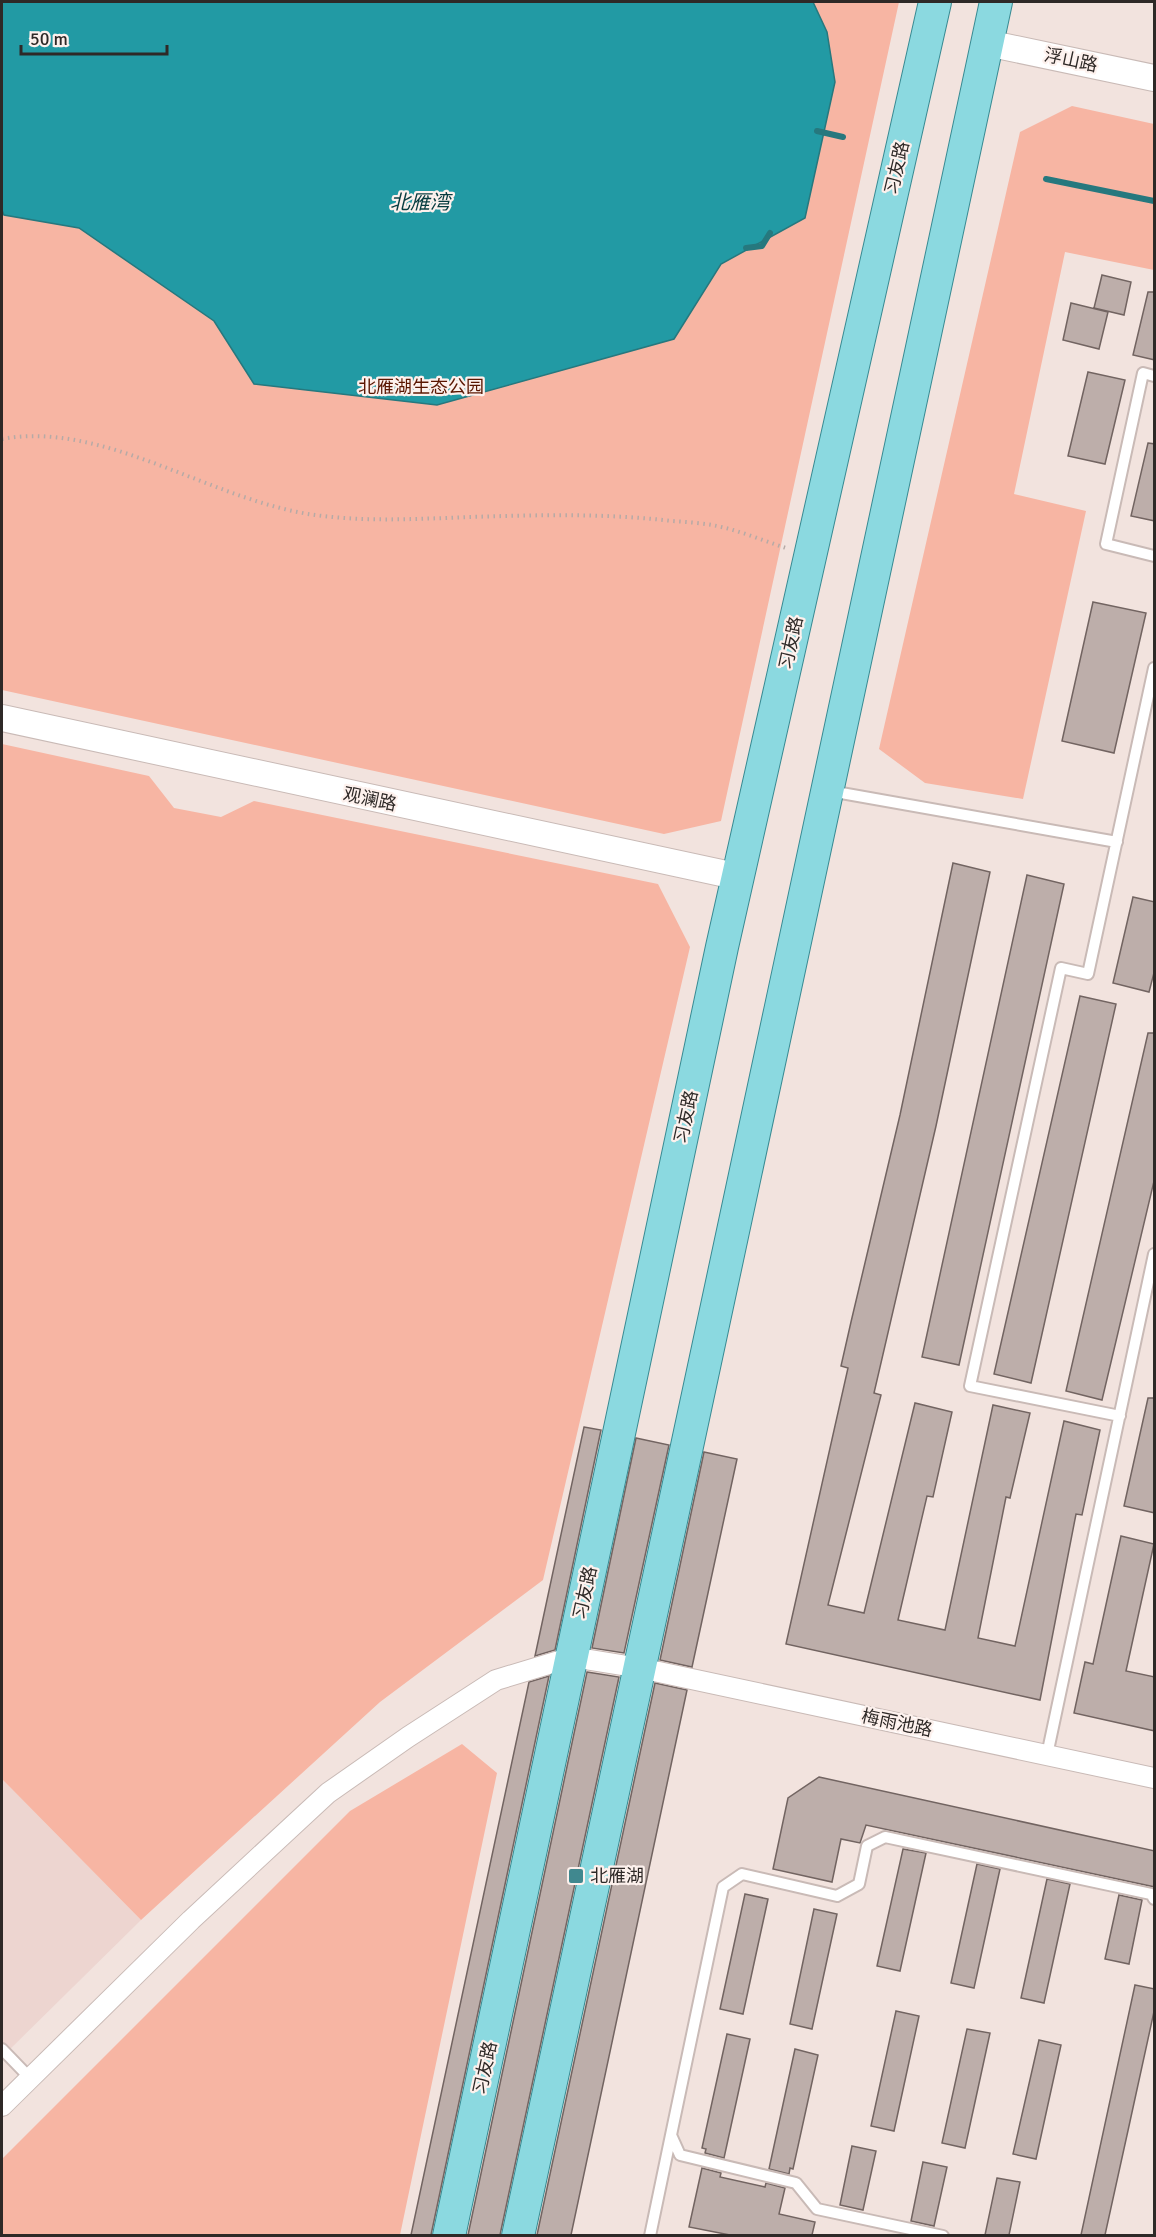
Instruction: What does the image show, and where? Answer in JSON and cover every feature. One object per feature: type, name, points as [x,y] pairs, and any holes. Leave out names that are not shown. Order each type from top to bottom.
[{"type":"main road","name":"习友路","points":[[449,2235],[720,958],[935,2]]},
{"type":"main road","points":[[518,2235],[996,2]]},
{"type":"street","name":"浮山路","points":[[987,43],[1155,78]]},
{"type":"street","name":"观澜路","points":[[2,718],[740,877]]},
{"type":"street","name":"梅雨池路","points":[[572,1657],[640,1668],[1155,1778]]},
{"type":"street","points":[[2,2106],[191,1920],[328,1792],[496,1680],[572,1657]]},
{"type":"lane","points":[[1155,376],[1143,373],[1106,544],[1155,556]]},
{"type":"lane","points":[[1120,1416],[970,1386],[1061,968],[1088,974],[1155,668]]},
{"type":"lane","points":[[828,791],[1117,842]]},
{"type":"lane","points":[[1047,1755],[1155,1254]]},
{"type":"lane","points":[[650,2235],[723,1887],[742,1874],[837,1896],[859,1884],[867,1846],[885,1837],[1151,1894],[1155,1899]]},
{"type":"lane","points":[[2,2049],[30,2078]]},
{"type":"lane","points":[[671,2135],[680,2155],[796,2183],[817,2209],[944,2235]]},
{"type":"path","points":[[2,439],[18,436],[76,439],[134,457],[256,503],[315,515],[386,520],[560,515],[637,517],[718,526],[810,556]]},
{"type":"shaded area","points":[[2,1779],[141,1920],[2,2057]]},
{"type":"green space","name":"北雁湖生态公园","points":[[2,2],[899,2],[721,821],[664,834],[2,690]]},
{"type":"green space","points":[[1072,106],[1154,124],[1154,270],[1065,252],[1014,494],[1086,511],[1023,799],[925,783],[879,749],[1020,132]]},
{"type":"green space","points":[[2,744],[149,776],[174,808],[221,817],[254,801],[658,884],[690,947],[543,1580],[380,1702],[141,1920],[2,1779]]},
{"type":"green space","points":[[462,1744],[497,1773],[400,2235],[2,2235],[2,2159],[350,1811]]},
{"type":"water","name":"北雁湾","points":[[2,2],[813,2],[827,32],[835,82],[805,218],[721,264],[674,339],[437,405],[254,384],[214,321],[79,228],[4,215],[2,210]]},
{"type":"building","points":[[1102,275],[1131,282],[1124,315],[1094,308]]},
{"type":"building","points":[[1148,292],[1155,292],[1155,360],[1133,355]]},
{"type":"building","points":[[1071,303],[1108,312],[1099,349],[1063,340]]},
{"type":"building","points":[[1088,372],[1125,380],[1105,464],[1068,456]]},
{"type":"building","points":[[1148,443],[1155,444],[1155,521],[1131,516]]},
{"type":"building","points":[[1093,602],[1146,613],[1114,753],[1062,741]]},
{"type":"building","points":[[953,863],[990,872],[936,1126],[874,1393],[881,1395],[828,1605],[864,1613],[915,1403],[952,1412],[933,1497],[927,1496],[898,1620],[945,1630],[993,1405],[1030,1413],[1010,1498],[1006,1497],[978,1638],[1015,1646],[1064,1421],[1100,1430],[1082,1515],[1076,1514],[1040,1700],[786,1644],[848,1368],[841,1366],[900,1115]]},
{"type":"building","points":[[1027,875],[1064,884],[959,1365],[922,1357]]},
{"type":"building","points":[[1133,897],[1155,902],[1155,969],[1149,992],[1113,983]]},
{"type":"building","points":[[1080,996],[1116,1004],[1031,1383],[994,1374]]},
{"type":"building","points":[[1148,1033],[1155,1033],[1155,1177],[1102,1400],[1066,1391]]},
{"type":"building","points":[[1148,1398],[1155,1398],[1155,1513],[1124,1506]]},
{"type":"building","points":[[584,1427],[601,1430],[555,1650],[535,1656]]},
{"type":"building","points":[[636,1438],[669,1445],[624,1653],[592,1648]]},
{"type":"building","points":[[704,1452],[737,1459],[692,1667],[660,1660]]},
{"type":"building","points":[[1121,1536],[1154,1544],[1126,1671],[1155,1677],[1155,1731],[1074,1713],[1085,1662],[1093,1664]]},
{"type":"building","points":[[587,1672],[619,1677],[500,2235],[468,2235]]},
{"type":"building","points":[[549,1676],[431,2235],[411,2235],[529,1682]]},
{"type":"building","points":[[655,1683],[687,1690],[571,2235],[537,2235]]},
{"type":"building","points":[[819,1777],[1155,1851],[1155,1887],[866,1825],[860,1843],[841,1839],[832,1882],[773,1869],[788,1798]]},
{"type":"building","points":[[903,1849],[926,1853],[900,1971],[877,1966]]},
{"type":"building","points":[[977,1864],[1000,1869],[974,1988],[951,1983]]},
{"type":"building","points":[[1047,1879],[1070,1884],[1044,2003],[1021,1998]]},
{"type":"building","points":[[745,1894],[768,1899],[743,2014],[720,2009]]},
{"type":"building","points":[[1119,1895],[1142,1900],[1129,1964],[1105,1959]]},
{"type":"building","points":[[814,1909],[837,1914],[812,2029],[790,2024]]},
{"type":"building","points":[[1135,1985],[1155,1989],[1155,2007],[1105,2235],[1081,2235]]},
{"type":"building","points":[[896,2011],[919,2016],[894,2131],[871,2126]]},
{"type":"building","points":[[967,2029],[990,2033],[965,2148],[942,2143]]},
{"type":"building","points":[[727,2034],[750,2039],[724,2158],[705,2153],[706,2149],[702,2148]]},
{"type":"building","points":[[1039,2040],[1061,2045],[1036,2159],[1013,2154]]},
{"type":"building","points":[[795,2049],[818,2055],[793,2169],[790,2168],[789,2174],[769,2169]]},
{"type":"building","points":[[852,2146],[876,2151],[863,2210],[840,2205]]},
{"type":"building","points":[[923,2162],[947,2167],[934,2226],[911,2221]]},
{"type":"building","points":[[702,2168],[721,2173],[720,2177],[765,2187],[766,2183],[785,2188],[779,2214],[815,2222],[812,2235],[730,2235],[689,2227]]},
{"type":"building","points":[[997,2178],[1020,2182],[1009,2235],[985,2235]]},
{"type":"waterway","points":[[817,131],[843,137]]},
{"type":"waterway","points":[[1046,179],[1154,201]]},
{"type":"waterway","points":[[746,248],[762,246],[770,233]]},
{"type":"place","name":"北雁湖","points":[[576,1876]]}]
